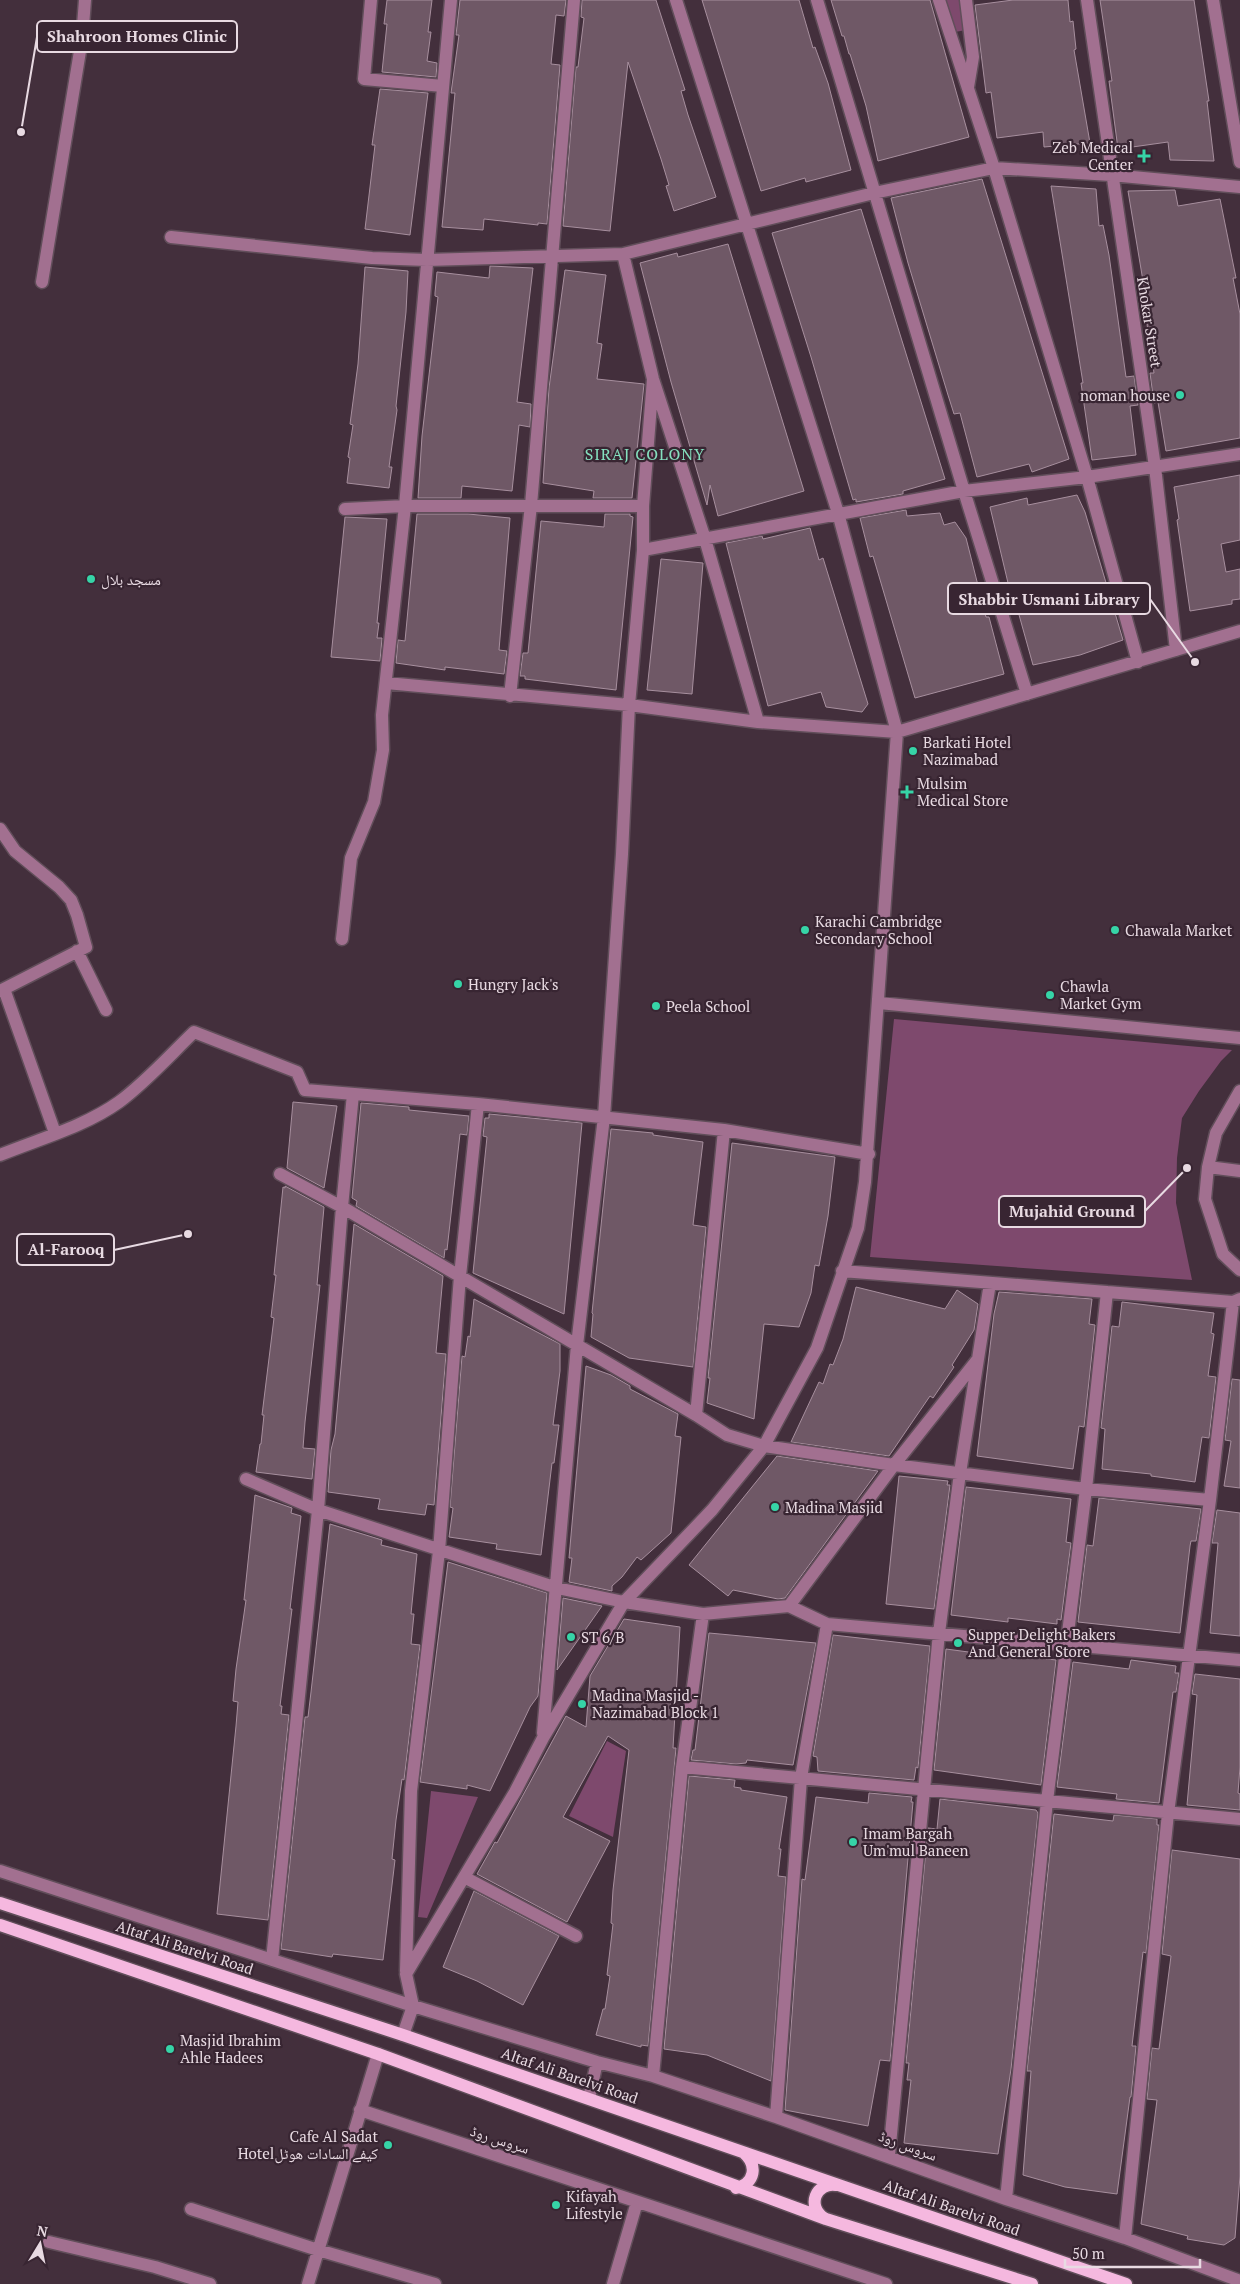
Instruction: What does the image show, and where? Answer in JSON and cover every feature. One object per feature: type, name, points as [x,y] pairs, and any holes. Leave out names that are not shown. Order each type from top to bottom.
[{"type":"main road","name":"Altaf Ali Barelvi Road","points":[[0,1903],[403,2035],[1126,2284]]},
{"type":"main road","points":[[0,1925],[378,2054],[736,2188],[826,2219],[1032,2284]]},
{"type":"main road","points":[[736,2188],[747,2183],[753,2174],[752,2162],[744,2153]]},
{"type":"main road","points":[[826,2219],[816,2212],[814,2200],[819,2189],[824,2186],[836,2185]]},
{"type":"street","points":[[42,282],[82,38],[85,0]]},
{"type":"street","points":[[371,0],[364,79],[443,86]]},
{"type":"street","points":[[342,939],[351,858],[374,802],[383,750],[382,715],[405,506],[451,0]]},
{"type":"street","points":[[510,696],[532,505],[574,0]]},
{"type":"street","points":[[406,1974],[515,1792],[543,1738],[624,1602],[712,1510],[764,1446],[817,1348],[858,1228],[869,1154],[897,732],[838,513],[676,0]]},
{"type":"street","points":[[816,0],[1027,694]]},
{"type":"street","points":[[939,0],[994,168],[1087,477],[1138,662]]},
{"type":"street","points":[[966,0],[974,57],[968,90]]},
{"type":"street","name":"Khokar Street","points":[[1087,0],[1155,467],[1176,650]]},
{"type":"street","points":[[1213,0],[1240,162]]},
{"type":"street","points":[[171,237],[372,258],[427,260],[623,254],[874,192],[994,168],[1111,175],[1240,187]]},
{"type":"street","points":[[623,254],[652,379],[705,539],[758,722]]},
{"type":"street","points":[[543,1738],[577,1345],[604,1118],[622,854],[629,705],[642,550],[643,506],[652,379]]},
{"type":"street","points":[[642,550],[964,491],[1087,477],[1240,454]]},
{"type":"street","points":[[345,509],[405,506],[643,506]]},
{"type":"street","points":[[386,683],[510,696],[629,705],[758,722],[897,732],[1240,631]]},
{"type":"street","points":[[0,829],[15,851],[59,887],[71,900],[85,940],[86,947],[2,990],[55,1133]]},
{"type":"street","points":[[77,951],[106,1010]]},
{"type":"street","points":[[879,1003],[1240,1038]]},
{"type":"street","points":[[0,1155],[84,1121],[117,1103],[137,1087],[194,1032],[297,1072],[305,1090],[478,1104],[724,1130],[869,1154]]},
{"type":"street","points":[[1240,1090],[1216,1133],[1208,1167],[1205,1199],[1223,1254],[1240,1270]]},
{"type":"street","points":[[272,1960],[318,1510],[342,1207],[354,1094]]},
{"type":"street","points":[[403,2035],[413,2006],[406,1974],[411,1791],[439,1551],[460,1276],[478,1104]]},
{"type":"street","points":[[696,1415],[724,1130]]},
{"type":"street","points":[[1208,1167],[1240,1172]]},
{"type":"street","points":[[280,1174],[342,1207],[727,1435],[764,1446],[894,1465],[1086,1489],[1210,1500]]},
{"type":"street","points":[[842,1271],[1237,1301],[1168,1813],[1126,2238]]},
{"type":"street","points":[[889,2156],[922,1788],[939,1633],[960,1473],[990,1283]]},
{"type":"street","points":[[1006,2199],[1048,1801],[1086,1489],[1107,1292]]},
{"type":"street","points":[[789,1606],[894,1465],[978,1359]]},
{"type":"street","points":[[246,1479],[318,1510],[439,1551],[557,1588],[624,1602],[703,1614],[789,1606],[827,1624],[1240,1660]]},
{"type":"street","points":[[653,2076],[682,1767],[703,1614]]},
{"type":"street","points":[[776,2116],[801,1778],[827,1624]]},
{"type":"street","points":[[682,1767],[1240,1819]]},
{"type":"street","name":"سروس روڈ","points":[[0,1871],[413,2006],[597,2062],[653,2076],[776,2116],[1006,2199],[1126,2238],[1240,2281]]},
{"type":"street","points":[[464,1877],[576,1936]]},
{"type":"street","points":[[308,2284],[378,2054]]},
{"type":"street","points":[[589,2098],[597,2062]]},
{"type":"street","name":"سروس روڈ","points":[[360,2110],[886,2284]]},
{"type":"street","points":[[613,2284],[637,2202]]},
{"type":"street","points":[[192,2209],[318,2250],[435,2284]]},
{"type":"street","points":[[49,2242],[155,2267],[210,2284]]},
{"type":"shaded area","points":[[945,0],[962,0],[966,30],[955,32]]},
{"type":"shaded area","points":[[894,1019],[1232,1050],[1221,1061],[1182,1118],[1177,1158],[1176,1203],[1192,1280],[870,1257]]},
{"type":"shaded area","points":[[607,1741],[626,1751],[613,1837],[569,1816]]},
{"type":"shaded area","points":[[431,1791],[478,1797],[427,1918],[418,1917]]},
{"type":"building","points":[[387,0],[432,0],[428,32],[431,32],[427,61],[437,63],[436,77],[382,72],[387,24],[384,24]]},
{"type":"building","points":[[460,0],[566,0],[564,16],[556,15],[551,64],[560,65],[547,224],[538,223],[538,225],[484,219],[483,230],[442,227],[455,93],[451,93],[459,35],[456,35]]},
{"type":"building","points":[[582,0],[656,0],[685,90],[681,91],[688,115],[716,197],[674,211],[666,186],[669,185],[661,159],[628,62],[610,231],[563,226],[576,67],[578,67],[584,18],[581,17]]},
{"type":"building","points":[[702,0],[799,0],[813,48],[815,47],[828,83],[851,170],[806,182],[805,178],[761,191]]},
{"type":"building","points":[[831,0],[930,0],[969,137],[878,161],[866,106]]},
{"type":"building","points":[[1013,0],[1068,0],[1070,22],[1073,21],[1076,49],[1074,50],[1090,143],[1044,147],[1043,132],[997,138],[991,92],[986,93],[975,5]]},
{"type":"building","points":[[1100,0],[1194,0],[1209,101],[1207,101],[1214,161],[1170,160],[1168,142],[1118,149],[1109,81],[1112,81]]},
{"type":"building","points":[[380,89],[428,93],[410,235],[365,229],[375,145],[372,145]]},
{"type":"building","points":[[982,179],[1069,459],[1032,472],[1029,464],[977,477],[960,413],[954,414],[948,395],[908,263],[891,198]]},
{"type":"building","points":[[1051,186],[1096,189],[1099,226],[1103,225],[1109,255],[1126,377],[1134,376],[1138,405],[1130,406],[1136,455],[1092,460],[1081,383],[1083,383]]},
{"type":"building","points":[[1175,190],[1178,206],[1220,199],[1236,278],[1233,278],[1240,314],[1240,438],[1166,451],[1158,402],[1154,403],[1150,373],[1154,373],[1147,324],[1150,323],[1128,191]]},
{"type":"building","points":[[861,209],[945,479],[903,491],[903,494],[856,502],[856,499],[853,500],[772,233]]},
{"type":"building","points":[[728,244],[804,491],[718,516],[710,485],[707,505],[671,382],[640,263],[677,253],[678,257]]},
{"type":"building","points":[[490,266],[533,268],[517,402],[531,404],[530,427],[519,425],[512,491],[462,486],[461,498],[418,498],[422,436],[438,297],[435,296],[437,272],[489,278]]},
{"type":"building","points":[[365,267],[408,271],[397,410],[389,467],[392,467],[389,488],[347,483],[350,458],[348,457],[353,425],[350,424],[358,364]]},
{"type":"building","points":[[565,270],[606,275],[597,343],[602,344],[597,379],[644,384],[632,498],[593,498],[594,491],[543,483],[549,388]]},
{"type":"building","points":[[1240,475],[1240,540],[1221,544],[1226,572],[1240,569],[1240,599],[1232,600],[1232,604],[1190,611],[1174,487]]},
{"type":"building","points":[[1077,495],[1085,512],[1123,640],[1080,655],[1033,665],[1016,604],[1013,604],[990,507],[1027,498],[1028,505]]},
{"type":"building","points":[[906,510],[907,516],[940,513],[944,525],[955,522],[966,538],[986,617],[989,617],[1004,674],[915,698],[873,556],[870,557],[860,518]]},
{"type":"building","points":[[417,514],[468,514],[510,518],[499,650],[507,651],[504,674],[445,667],[445,670],[396,663],[398,640],[405,641]]},
{"type":"building","points":[[605,514],[630,514],[633,517],[616,690],[525,679],[525,676],[520,676],[523,653],[528,653],[541,521],[604,527]]},
{"type":"building","points":[[345,517],[387,519],[377,623],[379,623],[377,638],[382,638],[380,661],[331,657]]},
{"type":"building","points":[[810,528],[819,560],[823,558],[868,704],[862,712],[826,707],[821,692],[768,706],[726,543],[762,536],[763,539]]},
{"type":"building","points":[[661,559],[703,563],[692,694],[647,690]]},
{"type":"building","points":[[293,1102],[337,1106],[324,1188],[287,1168]]},
{"type":"building","points":[[361,1103],[409,1107],[409,1110],[469,1116],[467,1135],[460,1134],[447,1250],[445,1249],[444,1258],[356,1206],[357,1201],[352,1198]]},
{"type":"building","points":[[489,1114],[582,1123],[564,1314],[473,1273],[487,1137],[483,1136],[485,1118],[489,1118]]},
{"type":"building","points":[[611,1129],[653,1133],[653,1135],[703,1142],[693,1225],[706,1227],[693,1367],[629,1358],[591,1337]]},
{"type":"building","points":[[732,1143],[835,1157],[828,1216],[819,1266],[815,1265],[811,1293],[799,1327],[764,1324],[754,1419],[707,1403]]},
{"type":"building","points":[[285,1186],[324,1207],[317,1285],[320,1285],[303,1448],[315,1449],[312,1479],[256,1472],[261,1444],[264,1415],[262,1415],[274,1318],[271,1317],[276,1275],[274,1275],[283,1187],[285,1188]]},
{"type":"building","points":[[354,1224],[443,1276],[436,1353],[446,1354],[434,1505],[427,1504],[425,1515],[378,1509],[380,1499],[328,1492]]},
{"type":"building","points":[[856,1287],[945,1309],[957,1290],[978,1304],[974,1330],[952,1365],[954,1367],[933,1398],[930,1396],[889,1456],[791,1442],[819,1382],[823,1384],[830,1364],[833,1365],[843,1339]]},
{"type":"building","points":[[999,1292],[1092,1299],[1089,1324],[1095,1325],[1084,1427],[1079,1426],[1073,1469],[977,1456],[994,1314]]},
{"type":"building","points":[[474,1299],[560,1344],[560,1371],[553,1425],[559,1425],[554,1463],[552,1463],[541,1555],[496,1549],[497,1544],[449,1537],[453,1508],[450,1507],[462,1356],[465,1357],[468,1336],[470,1337]]},
{"type":"building","points":[[1122,1302],[1214,1313],[1211,1333],[1214,1334],[1208,1376],[1216,1377],[1209,1438],[1202,1437],[1195,1482],[1151,1476],[1151,1474],[1102,1469],[1105,1429],[1101,1428],[1112,1326],[1119,1327]]},
{"type":"building","points":[[586,1366],[611,1375],[630,1386],[630,1389],[678,1414],[675,1436],[681,1437],[671,1533],[641,1560],[637,1557],[622,1577],[612,1586],[612,1591],[569,1582],[572,1558],[569,1558]]},
{"type":"building","points":[[1232,1379],[1240,1380],[1240,1488],[1224,1486],[1231,1441],[1225,1440]]},
{"type":"building","points":[[777,1456],[878,1471],[785,1598],[778,1599],[733,1590],[728,1596],[689,1565]]},
{"type":"building","points":[[899,1476],[948,1481],[947,1485],[950,1485],[934,1609],[886,1604]]},
{"type":"building","points":[[966,1487],[1071,1499],[1066,1542],[1071,1543],[1061,1620],[1057,1619],[1057,1624],[1008,1618],[1008,1622],[951,1615]]},
{"type":"building","points":[[255,1495],[292,1508],[291,1513],[301,1516],[280,1706],[282,1706],[281,1714],[289,1715],[268,1920],[217,1914],[238,1702],[233,1701],[246,1600],[244,1600]]},
{"type":"building","points":[[1099,1498],[1201,1509],[1196,1541],[1191,1541],[1190,1546],[1180,1633],[1078,1622],[1087,1545],[1093,1546]]},
{"type":"building","points":[[1217,1510],[1240,1513],[1240,1636],[1210,1633],[1218,1543],[1212,1543]]},
{"type":"building","points":[[330,1524],[382,1540],[381,1545],[417,1554],[411,1614],[414,1614],[411,1644],[420,1645],[404,1780],[402,1779],[396,1820],[392,1859],[395,1860],[383,1960],[333,1954],[332,1957],[281,1949],[305,1717],[308,1717]]},
{"type":"building","points":[[448,1562],[547,1593],[538,1696],[530,1707],[490,1791],[467,1785],[467,1789],[420,1782]]},
{"type":"building","name":"ST 6/B","points":[[563,1598],[602,1606],[557,1670]]},
{"type":"building","points":[[624,1619],[680,1627],[673,1748],[676,1748],[648,2046],[641,2045],[641,2047],[596,2035],[603,2009],[605,2009],[610,1976],[607,1975],[613,1924],[611,1923],[613,1890],[629,1750],[608,1736],[563,1817],[610,1841],[567,1922],[477,1874],[495,1842],[497,1843],[566,1716],[586,1727],[590,1676]]},
{"type":"building","points":[[709,1633],[816,1643],[793,1765],[747,1760],[746,1763],[736,1764],[691,1760],[693,1750],[695,1750]]},
{"type":"building","points":[[833,1635],[930,1646],[918,1768],[916,1767],[914,1780],[818,1771],[817,1757],[813,1756]]},
{"type":"building","points":[[946,1649],[1006,1657],[1007,1654],[1056,1660],[1041,1785],[934,1770]]},
{"type":"building","points":[[1131,1660],[1176,1666],[1175,1673],[1179,1673],[1176,1692],[1173,1692],[1159,1803],[1116,1799],[1117,1794],[1057,1787],[1073,1662],[1129,1669]]},
{"type":"building","points":[[1195,1674],[1240,1679],[1240,1767],[1238,1793],[1240,1794],[1240,1810],[1187,1805],[1197,1695],[1192,1694]]},
{"type":"building","points":[[689,1776],[735,1780],[734,1787],[741,1788],[741,1790],[787,1797],[779,1849],[781,1849],[778,1876],[786,1877],[771,2081],[707,2055],[664,2049]]},
{"type":"building","points":[[869,1793],[912,1797],[911,1802],[913,1802],[890,2061],[880,2060],[868,2126],[785,2110],[802,1879],[805,1880],[816,1797],[868,1803]]},
{"type":"building","points":[[940,1799],[1036,1810],[1038,1813],[1011,2069],[998,2154],[904,2143],[911,2080],[907,2080],[909,2063],[906,2063],[928,1828],[937,1829]]},
{"type":"building","points":[[1054,1814],[1113,1821],[1114,1815],[1157,1819],[1157,1825],[1159,1825],[1146,1953],[1143,1952],[1132,2046],[1136,2046],[1131,2097],[1117,2194],[1065,2187],[1023,2175],[1031,2071],[1027,2071]]},
{"type":"building","points":[[1172,1850],[1240,1859],[1240,2176],[1235,2238],[1224,2245],[1187,2239],[1188,2236],[1141,2224],[1157,2100],[1147,2099],[1152,2048],[1159,2049],[1171,1956],[1162,1954]]},
{"type":"building","points":[[474,1891],[559,1936],[523,2005],[477,1981],[443,1967]]},
{"type":"place","name":"Shahroon Homes Clinic","points":[[21,132]]},
{"type":"place","name":"Zeb Medical Center","points":[[1144,156]]},
{"type":"place","name":"noman house","points":[[1180,395]]},
{"type":"place","name":"مسجد بلال","points":[[91,579]]},
{"type":"place","name":"Shabbir Usmani Library","points":[[1195,662]]},
{"type":"place","name":"Barkati Hotel Nazimabad","points":[[913,751]]},
{"type":"place","name":"Mulsim Medical Store","points":[[907,792]]},
{"type":"place","name":"Karachi Cambridge Secondary School","points":[[805,930]]},
{"type":"place","name":"Chawala Market","points":[[1115,930]]},
{"type":"place","name":"Hungry Jack's","points":[[458,984]]},
{"type":"place","name":"Chawla Market Gym","points":[[1050,995]]},
{"type":"place","name":"Peela School","points":[[656,1006]]},
{"type":"place","name":"Mujahid Ground","points":[[1187,1168]]},
{"type":"place","name":"Al-Farooq","points":[[188,1234]]},
{"type":"place","name":"Madina Masjid","points":[[775,1507]]},
{"type":"place","name":"ST 6/B","points":[[571,1637]]},
{"type":"place","name":"Supper Delight Bakers And General Store","points":[[958,1643]]},
{"type":"place","name":"Madina Masjid - Nazimabad Block 1","points":[[582,1704]]},
{"type":"place","name":"Imam Bargah Um'mul Baneen","points":[[853,1842]]},
{"type":"place","name":"Masjid Ibrahim Ahle Hadees","points":[[170,2049]]},
{"type":"place","name":"Cafe Al Sadat Hotelکیفے السادات ھوٹل","points":[[388,2145]]},
{"type":"place","name":"Kifayah Lifestyle","points":[[556,2205]]},
{"type":"district","name":"SIRAJ COLONY","points":[[645,454]]}]
